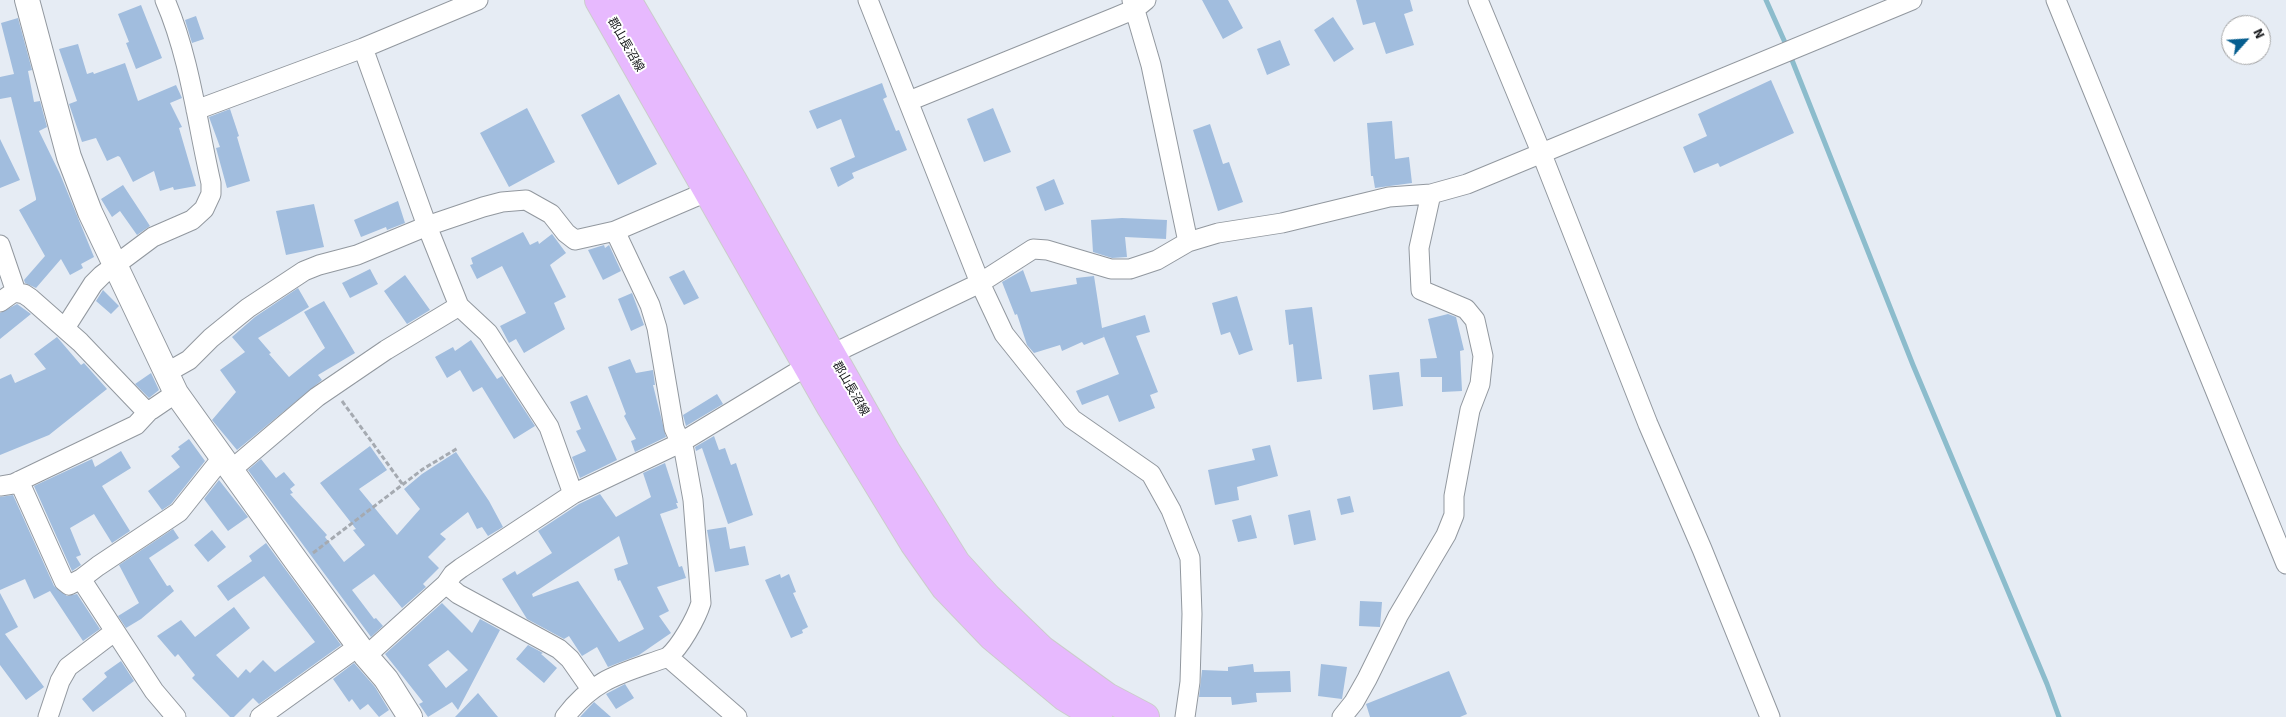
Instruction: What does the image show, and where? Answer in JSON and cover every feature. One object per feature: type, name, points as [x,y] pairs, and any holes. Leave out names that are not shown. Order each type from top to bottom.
[{"type":"main road","name":"郡山長沼線","points":[[600,0],[708,190],[819,360],[905,484],[956,562],[993,604],[1042,650],[1108,697],[1145,717]]},
{"type":"main road","name":"郡山長沼線","points":[[627,0],[733,181],[819,360],[914,543],[946,587],[993,637],[1065,697],[1098,717]]},
{"type":"street","points":[[27,0],[69,157],[90,212],[114,266],[171,383],[299,564],[386,679],[410,717]]},
{"type":"street","points":[[65,328],[93,284],[153,237],[192,220],[204,209],[211,194],[211,182],[181,46],[165,0]]},
{"type":"street","points":[[196,110],[362,48],[478,0]]},
{"type":"street","points":[[868,0],[980,283],[1004,334],[1072,419],[1151,474],[1171,510],[1190,558],[1192,614],[1190,682],[1185,717]]},
{"type":"street","points":[[1478,0],[1541,152],[1648,424],[1702,549],[1770,717]]},
{"type":"street","points":[[260,717],[363,651],[446,584],[460,568],[573,494],[680,443],[819,360],[980,283],[1033,249],[1048,250],[1110,269],[1130,268],[1157,260],[1188,242],[1218,233],[1282,223],[1389,197],[1431,194],[1467,184],[1912,0]]},
{"type":"street","points":[[2056,0],[2286,564]]},
{"type":"street","points":[[909,101],[1138,3],[1188,242]]},
{"type":"street","points":[[362,48],[427,226],[459,306],[488,333],[550,427],[573,494]]},
{"type":"street","points":[[0,486],[19,481],[136,425],[189,360],[210,338],[248,308],[293,277],[319,265],[357,255],[427,226],[502,202],[526,200],[551,214],[573,240],[580,240],[615,231],[733,181]]},
{"type":"street","points":[[1342,717],[1354,702],[1398,616],[1446,535],[1454,515],[1454,496],[1470,410],[1480,384],[1483,356],[1475,320],[1466,309],[1421,290],[1419,248],[1431,194]]},
{"type":"street","points":[[565,717],[591,689],[613,676],[668,657],[674,652],[697,615],[701,603],[696,516],[688,470],[674,428],[657,328],[650,305],[615,231]]},
{"type":"street","points":[[0,245],[16,292],[30,298],[65,328],[144,409],[149,411]]},
{"type":"street","points":[[0,302],[16,292]]},
{"type":"street","points":[[19,481],[64,580],[69,585],[81,579],[180,512],[227,464],[316,396],[386,350],[459,306]]},
{"type":"street","points":[[81,579],[154,691],[176,717]]},
{"type":"street","points":[[446,584],[458,594],[559,650],[570,660],[591,689]]},
{"type":"street","points":[[48,717],[60,681],[68,668],[89,649],[114,632]]},
{"type":"street","points":[[668,657],[737,717]]},
{"type":"path","points":[[332,386],[403,485]]},
{"type":"path","points":[[299,564],[423,469],[458,448]]},
{"type":"building","points":[[1202,0],[1228,0],[1243,28],[1223,39]]},
{"type":"building","points":[[1356,0],[1410,0],[1413,11],[1404,14],[1414,45],[1386,54],[1375,22],[1363,25]]},
{"type":"building","points":[[141,5],[162,58],[136,69],[126,43],[129,42],[118,14]]},
{"type":"building","points":[[196,16],[204,39],[192,43],[185,20]]},
{"type":"building","points":[[1333,17],[1354,49],[1334,62],[1314,30]]},
{"type":"building","points":[[18,18],[32,70],[28,71],[34,102],[40,101],[47,127],[39,131],[60,174],[94,257],[81,264],[83,268],[70,275],[61,259],[36,288],[25,283],[24,280],[45,256],[19,210],[36,200],[36,198],[11,97],[0,99],[0,77],[14,74],[1,23]]},
{"type":"building","points":[[1280,40],[1290,65],[1267,75],[1257,49]]},
{"type":"building","points":[[78,44],[87,74],[93,72],[94,74],[125,63],[138,101],[176,85],[182,98],[170,103],[182,127],[179,128],[196,186],[174,190],[173,187],[160,191],[154,171],[133,182],[120,157],[118,156],[107,161],[96,138],[82,142],[69,104],[77,101],[59,49]]},
{"type":"building","points":[[1771,80],[1794,133],[1720,167],[1718,163],[1694,173],[1683,147],[1707,136],[1698,114]]},
{"type":"building","points":[[882,83],[887,97],[883,99],[896,131],[899,130],[907,150],[852,173],[854,178],[838,187],[830,168],[855,157],[841,119],[817,129],[809,111]]},
{"type":"building","points":[[619,94],[657,164],[618,185],[581,115]]},
{"type":"building","points":[[527,108],[555,162],[509,187],[480,133]]},
{"type":"building","points":[[993,108],[1011,152],[984,162],[967,119]]},
{"type":"building","points":[[230,109],[250,181],[227,188],[216,148],[220,147],[209,117]]},
{"type":"building","points":[[1392,121],[1395,159],[1409,157],[1412,183],[1375,188],[1373,176],[1371,176],[1367,123]]},
{"type":"building","points":[[1210,124],[1223,164],[1229,162],[1243,202],[1218,211],[1193,130]]},
{"type":"building","points":[[0,139],[20,180],[0,188]]},
{"type":"building","points":[[1054,179],[1064,204],[1045,211],[1036,187]]},
{"type":"building","points":[[123,185],[150,226],[137,235],[120,211],[112,217],[101,199]]},
{"type":"building","points":[[398,201],[405,223],[387,230],[386,227],[361,237],[354,220]]},
{"type":"building","points":[[314,204],[324,247],[286,255],[276,211]]},
{"type":"building","points":[[1122,218],[1167,220],[1166,239],[1125,237],[1127,257],[1112,258],[1093,252],[1091,220]]},
{"type":"building","points":[[523,232],[530,245],[538,241],[539,244],[552,234],[566,253],[550,265],[566,297],[554,303],[565,329],[524,353],[516,339],[509,343],[500,326],[526,313],[502,266],[477,279],[470,265],[473,264],[471,258]]},
{"type":"building","points":[[604,245],[605,248],[609,245],[621,271],[603,280],[588,250]]},
{"type":"building","points":[[370,269],[378,284],[350,298],[342,283]]},
{"type":"building","points":[[684,270],[699,298],[684,305],[669,277]]},
{"type":"building","points":[[1023,270],[1031,292],[1077,284],[1076,278],[1094,276],[1102,328],[1145,315],[1150,332],[1136,336],[1158,392],[1150,395],[1155,408],[1119,422],[1108,395],[1082,405],[1076,391],[1119,374],[1103,334],[1104,337],[1084,345],[1082,342],[1062,351],[1060,345],[1034,353],[1027,345],[1017,314],[1015,315],[1002,282]]},
{"type":"building","points":[[405,275],[430,310],[407,324],[384,291]]},
{"type":"building","points":[[298,288],[309,307],[258,338],[289,377],[325,348],[304,312],[324,301],[355,353],[318,375],[322,380],[237,450],[212,420],[236,392],[220,370],[245,352],[232,337],[255,317]]},
{"type":"building","points":[[103,290],[119,306],[111,314],[96,301]]},
{"type":"building","points":[[632,293],[644,325],[631,331],[618,299]]},
{"type":"building","points":[[1237,296],[1253,350],[1239,355],[1230,332],[1221,335],[1212,303]]},
{"type":"building","points":[[17,304],[31,314],[0,339],[0,313]]},
{"type":"building","points":[[1312,307],[1322,379],[1297,382],[1293,344],[1289,345],[1285,310]]},
{"type":"building","points":[[1448,314],[1456,317],[1464,350],[1460,351],[1462,391],[1442,392],[1442,377],[1421,377],[1420,359],[1437,358],[1428,319]]},
{"type":"building","points":[[57,337],[81,365],[84,363],[107,389],[49,435],[0,455],[0,379],[11,374],[15,383],[46,369],[34,354]]},
{"type":"building","points":[[471,340],[497,379],[502,376],[535,426],[514,439],[482,387],[473,392],[460,370],[447,378],[435,357],[453,347],[455,351]]},
{"type":"building","points":[[630,359],[636,373],[653,370],[655,385],[653,385],[666,437],[635,452],[631,441],[636,439],[624,416],[626,414],[608,367]]},
{"type":"building","points":[[1399,372],[1403,406],[1373,410],[1369,375]]},
{"type":"building","points":[[151,373],[159,390],[149,398],[135,384]]},
{"type":"building","points":[[717,394],[723,404],[686,426],[683,415]]},
{"type":"building","points":[[587,395],[617,460],[580,478],[572,457],[586,451],[576,431],[581,429],[570,402]]},
{"type":"building","points":[[714,436],[719,450],[725,448],[731,465],[736,463],[753,515],[728,524],[702,448],[696,451],[695,447]]},
{"type":"building","points":[[189,439],[205,461],[171,504],[162,510],[148,491],[180,467],[171,456],[180,449],[178,447]]},
{"type":"building","points":[[1270,445],[1278,476],[1237,487],[1239,500],[1215,505],[1208,470],[1255,460],[1252,449]]},
{"type":"building","points":[[370,446],[387,470],[359,489],[397,535],[420,509],[404,489],[422,474],[456,452],[489,501],[503,527],[488,536],[482,527],[477,529],[468,512],[440,534],[446,539],[428,557],[439,568],[423,584],[426,587],[402,608],[374,574],[352,590],[374,619],[376,618],[383,626],[371,637],[248,470],[261,459],[276,478],[284,472],[295,485],[290,489],[293,493],[290,494],[327,535],[325,537],[344,562],[365,545],[353,530],[356,529],[320,483]]},
{"type":"building","points":[[121,451],[131,468],[102,486],[130,531],[112,543],[94,514],[70,528],[81,555],[76,557],[81,565],[72,571],[34,486],[92,459],[95,467]]},
{"type":"building","points":[[665,463],[678,508],[660,514],[679,567],[682,566],[686,578],[657,587],[669,611],[659,616],[671,633],[639,655],[608,667],[597,647],[582,656],[569,636],[564,639],[527,619],[502,579],[515,571],[517,575],[552,553],[538,531],[579,504],[600,494],[616,517],[651,497],[643,473]],"holes":[[[619,536],[628,564],[614,569],[618,581],[620,580],[644,629],[619,642],[578,581],[533,597],[532,594]]]},
{"type":"building","points":[[219,480],[248,517],[228,531],[204,499]]},
{"type":"building","points":[[13,495],[54,586],[67,596],[77,594],[100,629],[83,641],[50,591],[34,599],[25,579],[0,590],[0,497]]},
{"type":"building","points":[[1350,496],[1354,512],[1341,515],[1337,499]]},
{"type":"building","points":[[1310,510],[1316,540],[1294,545],[1288,515]]},
{"type":"building","points":[[1251,515],[1257,538],[1238,542],[1232,520]]},
{"type":"building","points":[[726,527],[730,549],[745,546],[749,565],[715,572],[707,530]]},
{"type":"building","points":[[173,529],[179,538],[149,558],[167,586],[170,585],[174,591],[141,619],[126,628],[118,616],[139,603],[119,565]]},
{"type":"building","points":[[212,530],[226,547],[208,562],[194,545]]},
{"type":"building","points":[[266,543],[341,645],[259,704],[253,698],[234,717],[230,717],[192,678],[195,675],[178,654],[175,657],[157,636],[181,620],[195,637],[234,607],[250,628],[216,655],[238,678],[246,669],[250,673],[263,660],[275,672],[315,642],[264,576],[228,601],[217,586],[252,561],[249,556]]},
{"type":"building","points":[[780,574],[781,578],[789,574],[796,592],[793,593],[808,627],[802,630],[803,633],[791,638],[765,580]]},
{"type":"building","points":[[0,593],[18,627],[5,634],[44,687],[26,700],[0,665]]},
{"type":"building","points":[[1360,601],[1382,602],[1380,627],[1359,626]]},
{"type":"building","points":[[442,603],[472,633],[480,619],[500,630],[458,710],[452,702],[428,717],[419,704],[423,702],[385,654]],"holes":[[[448,650],[468,670],[446,688],[428,665]]]},
{"type":"building","points":[[528,645],[543,653],[541,654],[557,668],[544,683],[516,659]]},
{"type":"building","points":[[121,661],[134,681],[93,712],[82,699],[107,677],[104,673]]},
{"type":"building","points":[[354,663],[375,687],[389,710],[379,717],[368,704],[360,710],[352,699],[349,702],[333,679]]},
{"type":"building","points":[[1253,664],[1254,672],[1290,671],[1291,692],[1256,693],[1257,702],[1232,705],[1231,697],[1199,697],[1202,670],[1228,671],[1228,667]]},
{"type":"building","points":[[1321,664],[1347,667],[1342,699],[1318,696]]},
{"type":"building","points":[[1449,671],[1467,714],[1460,717],[1370,717],[1366,704]]},
{"type":"building","points":[[625,684],[634,698],[616,709],[606,694]]},
{"type":"building","points":[[478,693],[498,717],[455,717]]},
{"type":"building","points":[[594,702],[611,717],[580,717]]},
{"type":"waterway","points":[[1766,0],[1787,47]]},
{"type":"waterway","points":[[1790,55],[1913,365],[2047,684],[2059,717]]}]
